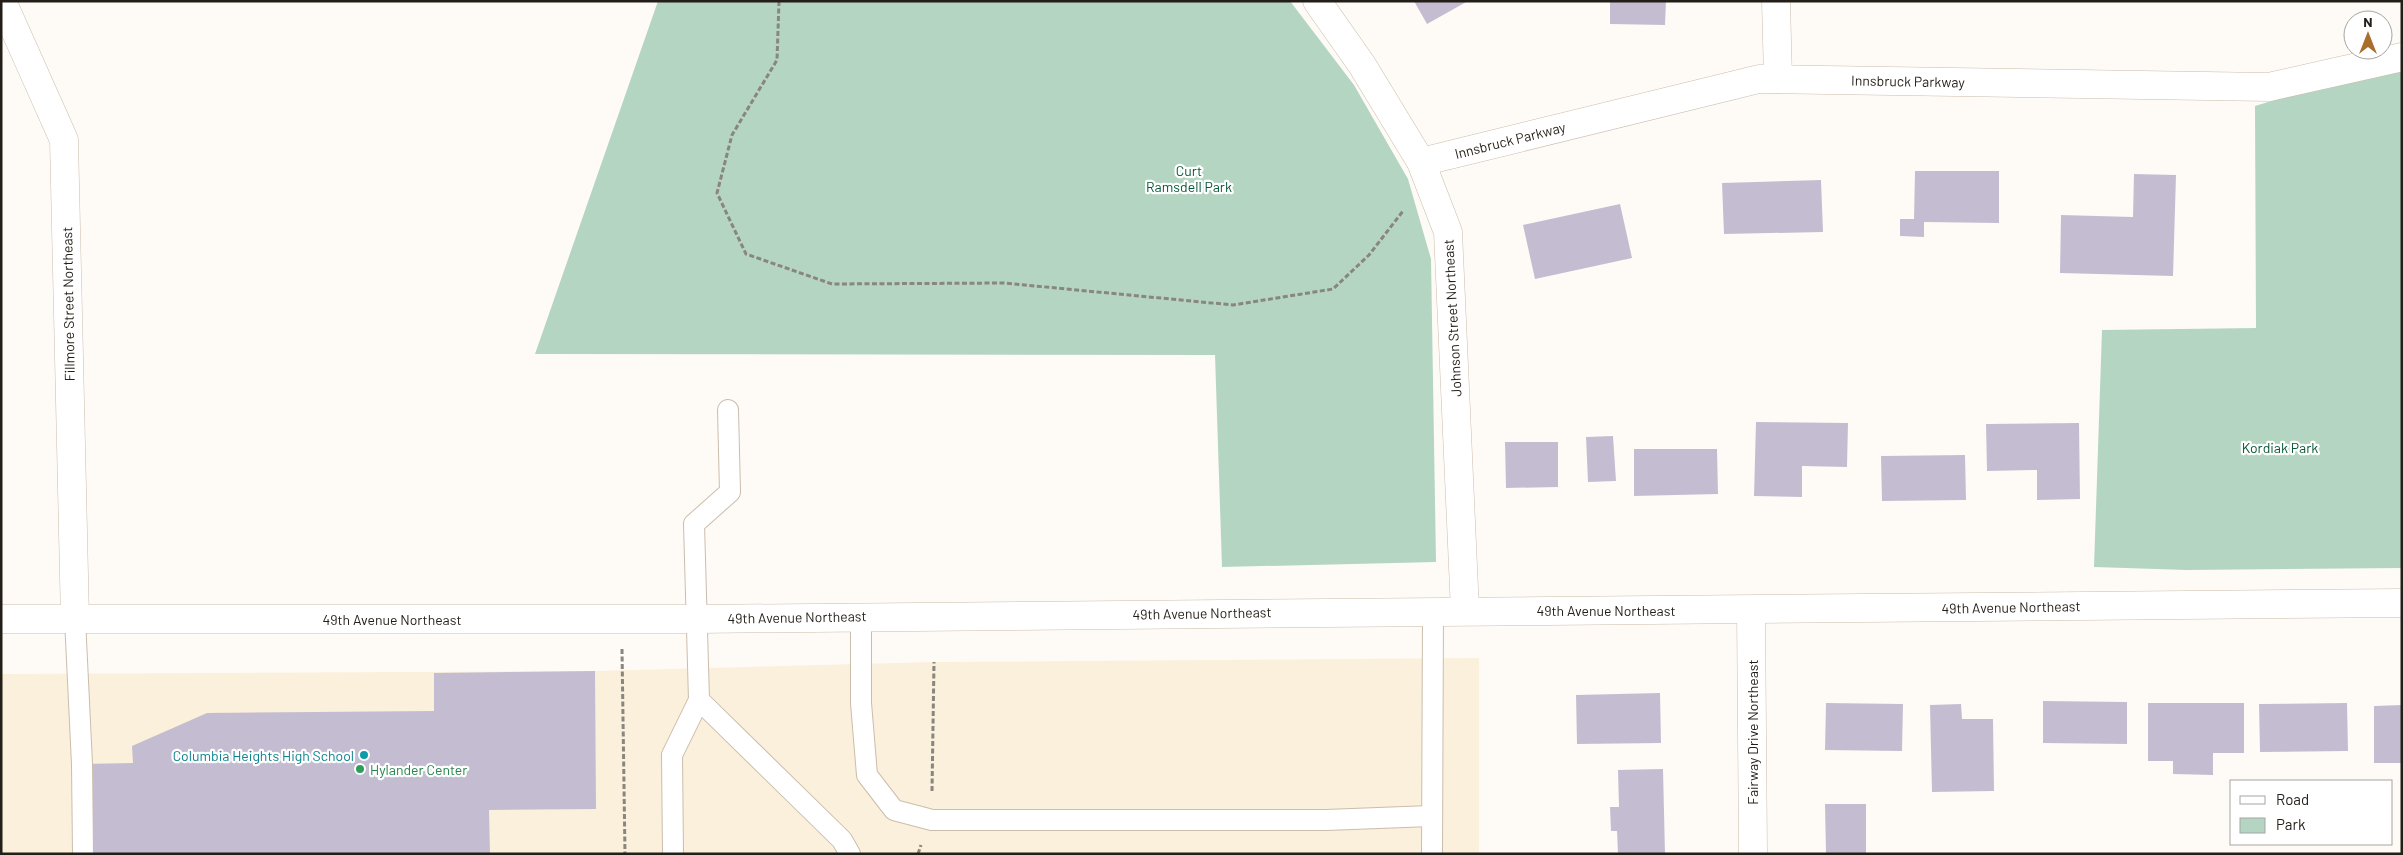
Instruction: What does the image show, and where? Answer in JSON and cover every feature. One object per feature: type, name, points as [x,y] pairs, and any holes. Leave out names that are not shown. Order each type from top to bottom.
[{"type":"street","name":"Fillmore Street Northeast","points":[[2,1],[64,140],[75,619]]},
{"type":"street","name":"Johnson Street Northeast","points":[[1316,1],[1362,65],[1421,162],[1448,232],[1465,611]]},
{"type":"street","points":[[1776,1],[1778,78]]},
{"type":"street","name":"Innsbruck Parkway","points":[[1421,162],[1759,78],[2269,87],[2402,57]]},
{"type":"street","name":"49th Avenue Northeast","points":[[1,619],[697,619],[2402,603]]},
{"type":"street","name":"Fairway Drive Northeast","points":[[1751,610],[1753,854]]},
{"type":"lane","points":[[673,854],[672,755],[700,700],[694,524],[730,492],[728,410]]},
{"type":"lane","points":[[1432,854],[1433,611]]},
{"type":"lane","points":[[861,616],[861,703],[867,775],[894,810],[932,820],[1326,820],[1431,816]]},
{"type":"lane","points":[[75,619],[82,764],[83,854]]},
{"type":"lane","points":[[700,700],[842,840],[850,854]]},
{"type":"path","points":[[779,1],[776,60],[732,135],[717,193],[746,254],[832,284],[1004,283],[1233,305],[1332,288],[1369,255],[1403,211]]},
{"type":"path","points":[[621,619],[625,854]]},
{"type":"path","points":[[918,854],[932,820],[934,662]]},
{"type":"shaded area","points":[[1479,658],[1479,854],[1,854],[1,674],[595,671],[934,662]]},
{"type":"green space","name":"Curt Ramsdell Park","points":[[658,1],[1290,1],[1354,85],[1408,179],[1431,259],[1436,562],[1222,567],[1215,355],[535,354]]},
{"type":"green space","name":"Kordiak Park","points":[[2402,61],[2402,568],[2187,570],[2094,567],[2102,330],[2256,328],[2255,106]]},
{"type":"building","points":[[1414,1],[1468,1],[1427,24]]},
{"type":"building","points":[[1610,1],[1666,1],[1665,25],[1610,24]]},
{"type":"building","points":[[1915,171],[1999,171],[1999,223],[1924,222],[1924,237],[1900,236],[1900,219],[1914,219]]},
{"type":"building","points":[[2134,174],[2176,175],[2173,276],[2060,273],[2061,215],[2133,217]]},
{"type":"building","points":[[1821,180],[1823,232],[1724,234],[1722,183]]},
{"type":"building","points":[[1620,204],[1632,258],[1535,279],[1523,225]]},
{"type":"building","points":[[1756,422],[1848,423],[1847,467],[1802,466],[1802,497],[1754,496]]},
{"type":"building","points":[[2079,423],[2080,499],[2037,500],[2037,470],[1987,471],[1986,424]]},
{"type":"building","points":[[1613,436],[1616,481],[1588,482],[1586,437]]},
{"type":"building","points":[[1505,442],[1558,442],[1558,487],[1506,488]]},
{"type":"building","points":[[1634,449],[1717,449],[1718,494],[1634,496]]},
{"type":"building","points":[[1965,455],[1966,500],[1882,501],[1881,456]]},
{"type":"building","name":"Columbia Heights High School","points":[[595,671],[596,809],[489,810],[490,854],[83,854],[82,764],[133,763],[132,746],[207,713],[434,711],[434,673]]},
{"type":"building","points":[[1660,693],[1661,743],[1577,744],[1576,695]]},
{"type":"building","points":[[2043,701],[2127,702],[2127,744],[2043,743]]},
{"type":"building","points":[[1826,703],[1903,704],[1902,751],[1825,750]]},
{"type":"building","points":[[2148,703],[2244,703],[2244,753],[2213,753],[2213,775],[2173,774],[2173,761],[2148,761]]},
{"type":"building","points":[[2347,703],[2348,751],[2260,752],[2259,704]]},
{"type":"building","points":[[1961,704],[1962,719],[1993,719],[1994,791],[1932,792],[1930,705]]},
{"type":"building","points":[[2402,705],[2402,763],[2374,763],[2374,706]]},
{"type":"building","points":[[1663,769],[1665,854],[1618,854],[1617,831],[1611,831],[1610,807],[1619,807],[1618,770]]},
{"type":"building","points":[[1825,804],[1866,804],[1866,854],[1826,854]]},
{"type":"place","name":"Columbia Heights High School","points":[[364,755]]},
{"type":"place","name":"Hylander Center","points":[[360,769]]}]
